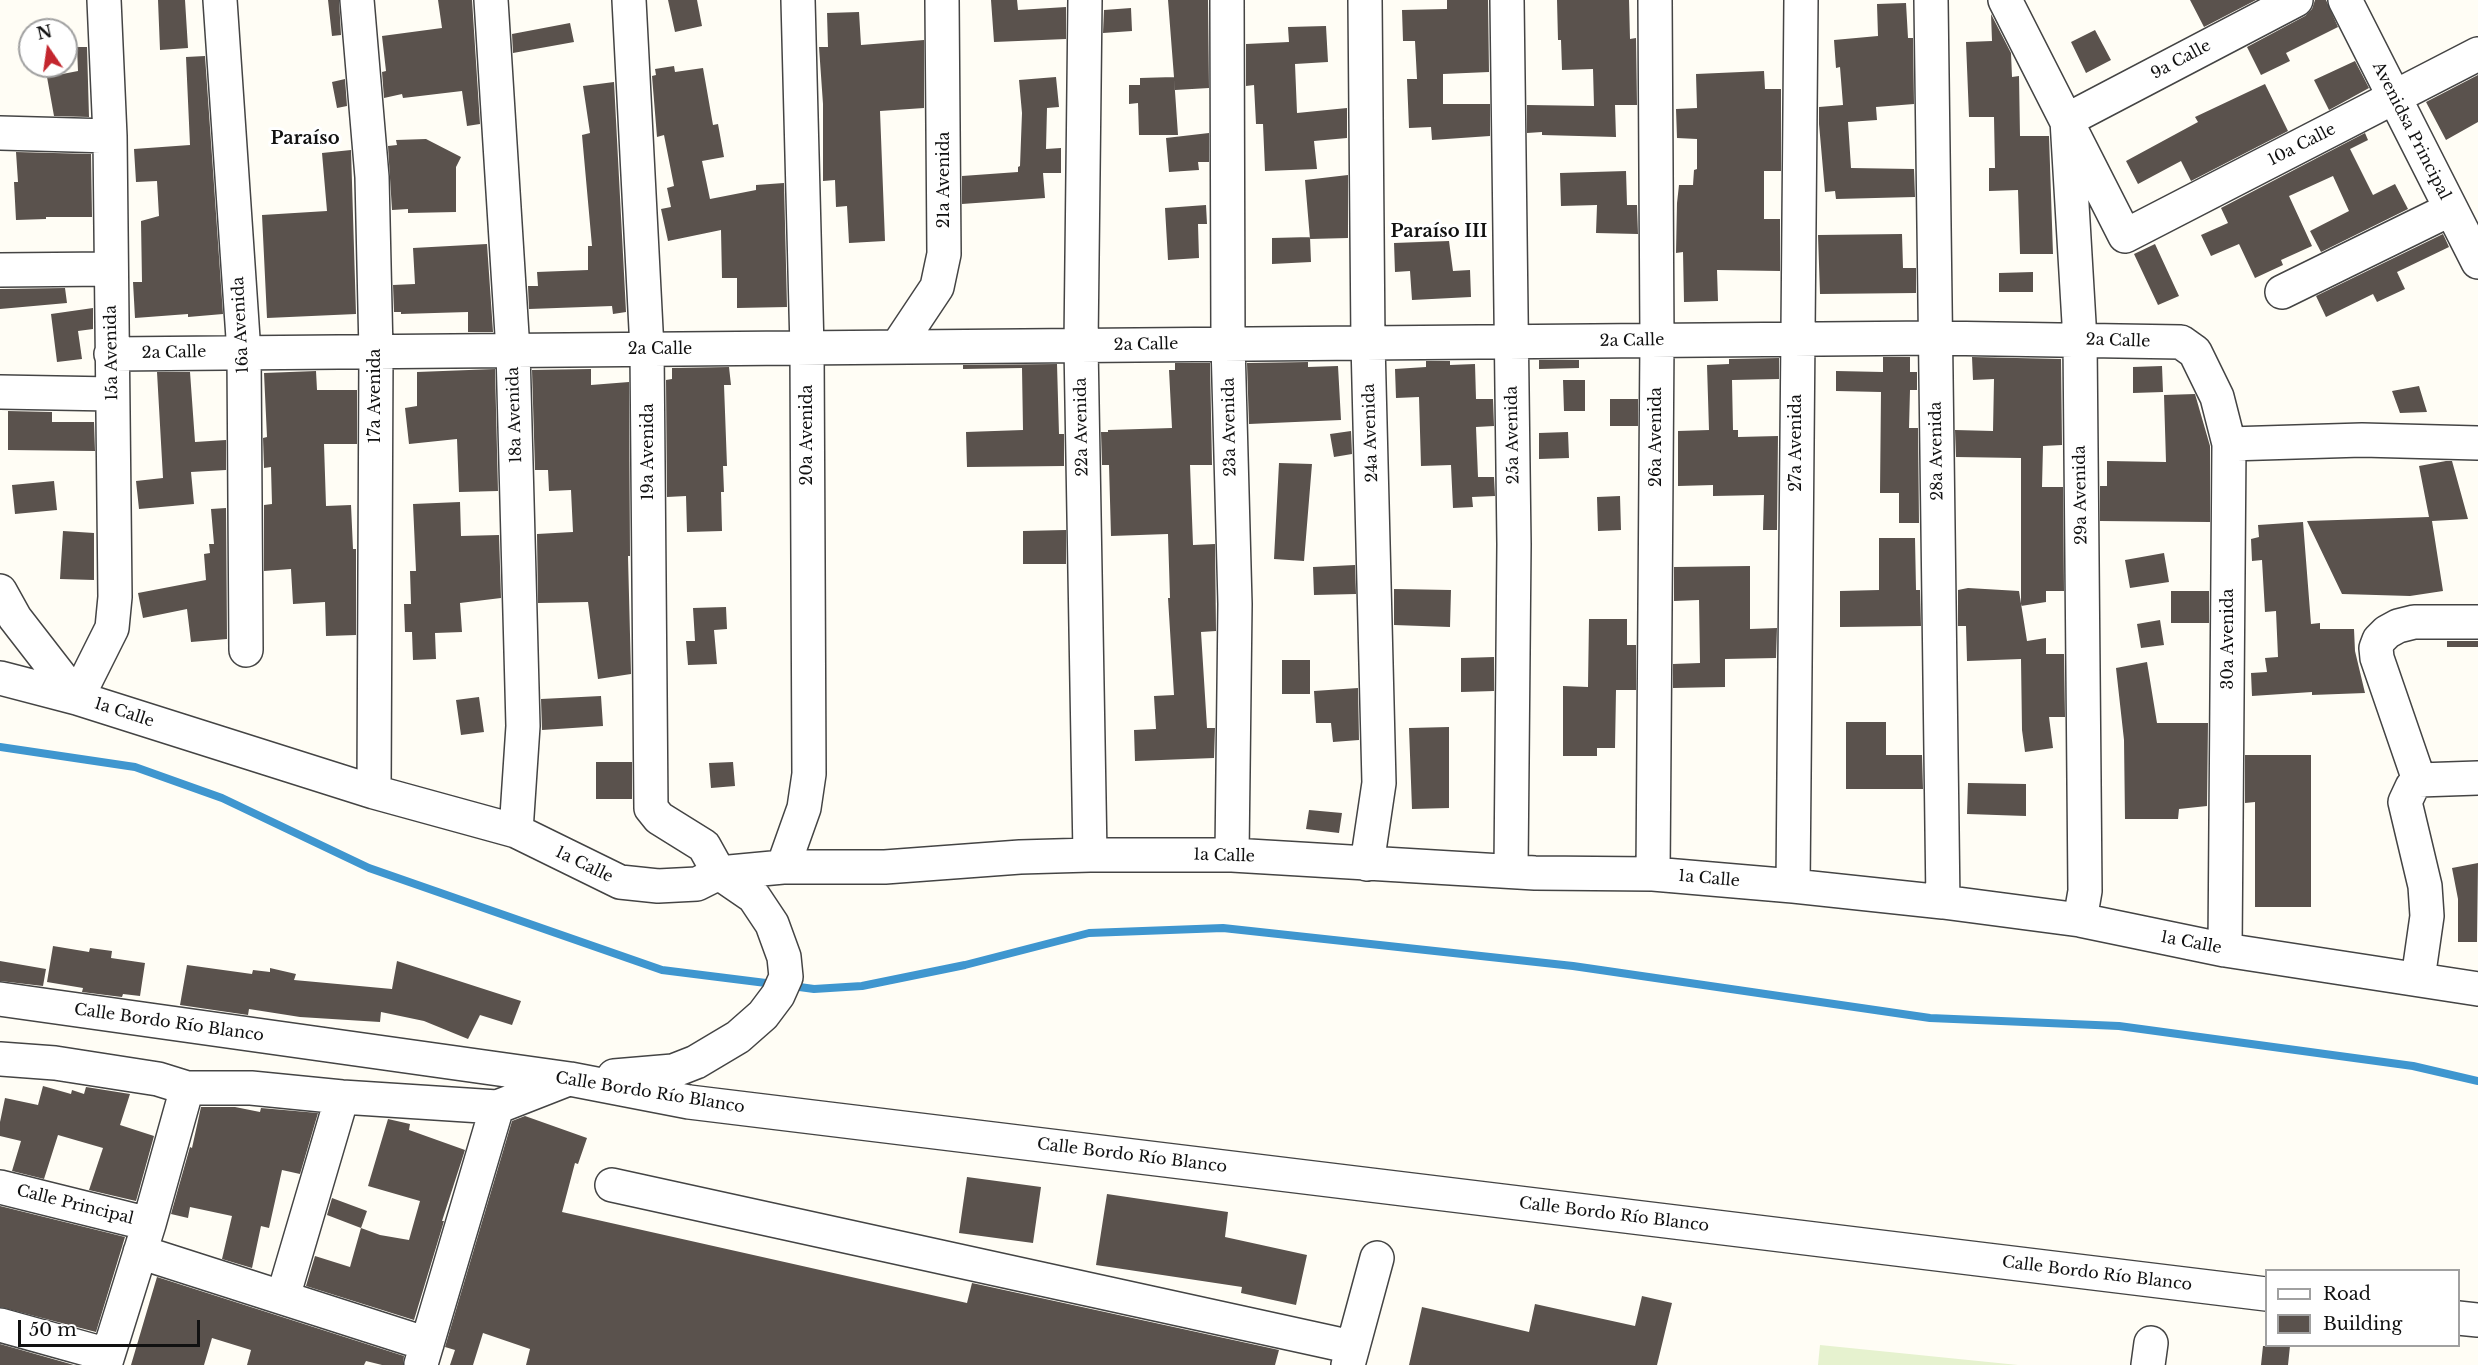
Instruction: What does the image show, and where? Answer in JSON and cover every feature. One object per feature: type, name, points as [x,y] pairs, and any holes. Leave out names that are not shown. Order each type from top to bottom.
[{"type":"street","name":"15a Avenida","points":[[77,698],[112,628],[116,597],[111,354],[110,136],[104,0]]},
{"type":"street","name":"16a Avenida","points":[[220,0],[244,353],[246,650]]},
{"type":"street","name":"17a Avenida","points":[[357,0],[372,177],[375,352],[375,792]]},
{"type":"street","name":"18a Avenida","points":[[490,0],[513,351],[523,726],[516,831]]},
{"type":"street","name":"19a Avenida","points":[[629,0],[647,349],[651,808],[659,818],[704,846],[719,873]]},
{"type":"street","name":"20a Avenida","points":[[783,867],[804,808],[809,774],[807,348],[798,0]]},
{"type":"street","name":"21a Avenida","points":[[897,347],[937,287],[944,254],[942,0]]},
{"type":"street","name":"22a Avenida","points":[[1085,0],[1081,345],[1090,855]]},
{"type":"street","name":"23a Avenida","points":[[1227,0],[1228,344],[1235,604],[1232,855]]},
{"type":"street","name":"24a Avenida","points":[[1365,0],[1368,343],[1379,783],[1366,864]]},
{"type":"street","name":"25a Avenida","points":[[1507,0],[1515,544],[1511,870]]},
{"type":"street","name":"26a Avenida","points":[[1653,874],[1657,340],[1656,0]]},
{"type":"street","name":"27a Avenida","points":[[1792,886],[1801,0]]},
{"type":"street","name":"28a Avenida","points":[[1930,0],[1943,902]]},
{"type":"street","name":"9a Calle","points":[[2067,120],[2296,0]]},
{"type":"street","name":"Avenidsa Principal","points":[[2345,0],[2395,98],[2462,212],[2478,262]]},
{"type":"street","points":[[2007,1],[2067,120]]},
{"type":"street","name":"10a Calle","points":[[2067,120],[2125,236],[2478,54]]},
{"type":"street","name":"29a Avenida","points":[[2067,120],[2079,340],[2085,869],[2085,891],[2079,920]]},
{"type":"street","points":[[0,133],[110,136]]},
{"type":"street","points":[[2282,292],[2462,212]]},
{"type":"street","points":[[0,270],[110,269]]},
{"type":"street","name":"2a Calle","points":[[111,354],[1935,338],[2181,342]]},
{"type":"street","name":"30a Avenida","points":[[2181,342],[2195,352],[2217,397],[2229,444],[2225,950]]},
{"type":"street","points":[[0,392],[112,394]]},
{"type":"street","points":[[2229,444],[2361,440],[2478,443]]},
{"type":"street","points":[[0,591],[15,618],[77,698]]},
{"type":"street","points":[[2419,780],[2377,658],[2376,648],[2379,640],[2387,632],[2398,626],[2414,622],[2478,622]]},
{"type":"street","name":"1a Calle","points":[[0,678],[77,698],[375,792],[516,831],[620,882],[658,886],[697,884],[719,873],[783,867],[885,867],[1020,857],[1090,855],[1232,855],[1536,873],[1653,874],[1943,902],[2079,920],[2225,950],[2478,989]]},
{"type":"street","points":[[2418,978],[2427,916],[2425,886],[2405,802],[2412,787],[2419,780],[2471,778]]},
{"type":"street","points":[[0,1059],[55,1062],[158,1079],[187,1088],[251,1088],[342,1097],[497,1107],[570,1079],[672,1071],[696,1062],[738,1037],[763,1015],[778,995],[786,977],[784,957],[772,924],[754,897],[719,873]]},
{"type":"street","name":"Calle Bordo Río Blanco","points":[[0,999],[570,1079],[689,1102],[2265,1294]]},
{"type":"street","points":[[0,1325],[106,1360],[145,1238],[187,1088]]},
{"type":"street","points":[[283,1297],[342,1097]]},
{"type":"street","points":[[424,1354],[497,1107]]},
{"type":"street","points":[[612,1185],[1350,1356],[1377,1258]]},
{"type":"street","name":"Calle Principal","points":[[0,1187],[145,1238],[424,1354]]},
{"type":"street","points":[[2460,1318],[2478,1320]]},
{"type":"green space","points":[[1820,1345],[2018,1365],[1818,1365]]},
{"type":"building","points":[[158,0],[185,0],[188,48],[160,50]]},
{"type":"building","points":[[328,0],[339,0],[341,35],[332,36]]},
{"type":"building","points":[[438,0],[472,0],[480,124],[467,126],[462,91],[403,98],[402,94],[384,98],[382,72],[386,71],[382,36],[442,28]]},
{"type":"building","points":[[668,0],[697,0],[702,26],[675,32]]},
{"type":"building","points":[[991,0],[1017,0],[1018,10],[1066,7],[1066,39],[994,42]]},
{"type":"building","points":[[1168,0],[1208,0],[1209,88],[1175,90]]},
{"type":"building","points":[[1447,0],[1488,0],[1489,72],[1443,74],[1443,104],[1490,104],[1490,136],[1432,140],[1431,127],[1409,128],[1407,79],[1417,79],[1415,41],[1403,41],[1402,10],[1447,9]]},
{"type":"building","points":[[1557,0],[1629,0],[1630,39],[1636,38],[1637,105],[1615,105],[1616,137],[1527,133],[1527,105],[1594,106],[1593,69],[1562,70],[1561,40],[1558,40]]},
{"type":"building","points":[[2190,0],[2256,0],[2204,27]]},
{"type":"building","points":[[2315,0],[2326,0],[2338,27],[2286,53],[2290,61],[2261,75],[2247,47],[2305,16],[2312,9]]},
{"type":"building","points":[[1906,3],[1908,38],[1913,38],[1914,104],[1876,107],[1877,120],[1848,122],[1851,168],[1914,169],[1915,197],[1836,199],[1835,191],[1825,192],[1819,124],[1819,107],[1843,105],[1840,67],[1836,68],[1834,40],[1878,36],[1877,4]]},
{"type":"building","points":[[1131,8],[1132,31],[1103,33],[1104,10]]},
{"type":"building","points":[[859,12],[861,45],[924,40],[924,108],[880,111],[885,241],[849,243],[847,206],[836,207],[835,180],[823,181],[823,104],[819,47],[828,47],[827,13]]},
{"type":"building","points":[[1991,14],[2011,53],[2012,77],[2019,76],[2020,136],[2049,136],[2053,254],[2020,254],[2018,190],[1989,191],[1989,168],[1995,168],[1994,117],[1969,117],[1966,42],[1992,41]]},
{"type":"building","points":[[570,23],[574,42],[513,53],[512,34]]},
{"type":"building","points":[[1326,26],[1328,62],[1295,64],[1297,113],[1347,108],[1347,138],[1314,141],[1317,169],[1265,171],[1263,124],[1256,124],[1254,85],[1246,86],[1246,44],[1289,42],[1288,27]]},
{"type":"building","points":[[2095,30],[2111,60],[2086,73],[2071,42]]},
{"type":"building","points":[[78,47],[87,47],[89,117],[54,116],[47,78],[78,78]]},
{"type":"building","points":[[205,56],[223,314],[135,318],[133,282],[142,282],[141,221],[159,216],[157,181],[136,182],[134,149],[190,145],[186,57]]},
{"type":"building","points":[[2355,61],[2369,88],[2329,110],[2314,80]]},
{"type":"building","points":[[674,66],[675,72],[703,68],[713,125],[718,124],[724,157],[702,161],[710,199],[756,190],[756,185],[784,183],[787,307],[737,308],[737,278],[722,278],[721,230],[668,241],[661,209],[671,207],[667,188],[674,186],[664,135],[657,137],[652,76],[656,75],[655,69]]},
{"type":"building","points":[[1764,71],[1765,89],[1781,89],[1781,171],[1764,171],[1764,219],[1780,219],[1780,271],[1717,270],[1718,301],[1684,302],[1683,252],[1676,253],[1677,203],[1679,185],[1693,185],[1694,170],[1697,169],[1697,139],[1677,138],[1676,109],[1697,108],[1696,74]]},
{"type":"building","points":[[2478,75],[2478,122],[2446,140],[2426,102]]},
{"type":"building","points":[[1056,77],[1059,107],[1047,108],[1046,149],[1061,148],[1061,173],[1043,173],[1045,198],[962,204],[962,176],[1018,172],[1022,113],[1019,80]]},
{"type":"building","points":[[1174,77],[1178,135],[1139,135],[1138,103],[1129,104],[1129,85],[1140,85],[1140,78]]},
{"type":"building","points":[[345,79],[347,106],[337,108],[332,82]]},
{"type":"building","points":[[614,82],[626,312],[613,314],[612,306],[529,309],[528,286],[538,286],[537,272],[588,270],[588,246],[592,246],[582,135],[590,133],[583,86]]},
{"type":"building","points":[[2265,84],[2288,131],[2191,181],[2181,161],[2138,184],[2126,161],[2198,122],[2195,117]]},
{"type":"building","points":[[1209,133],[1209,162],[1198,162],[1199,170],[1169,172],[1166,138]]},
{"type":"building","points":[[2365,133],[2368,140],[2350,149],[2373,195],[2395,184],[2408,209],[2321,252],[2310,231],[2349,211],[2333,176],[2289,196],[2312,246],[2281,260],[2283,265],[2255,278],[2239,244],[2211,256],[2201,235],[2228,223],[2221,208]]},
{"type":"building","points":[[426,139],[461,157],[456,167],[456,212],[408,213],[408,209],[392,210],[388,146],[397,145],[396,140]]},
{"type":"building","points":[[351,150],[356,314],[267,318],[262,215],[327,211],[322,153]]},
{"type":"building","points":[[16,152],[91,154],[92,217],[46,217],[46,219],[16,220],[14,182],[18,182]]},
{"type":"building","points":[[1626,171],[1627,205],[1637,205],[1638,234],[1596,233],[1597,205],[1561,206],[1560,173]]},
{"type":"building","points":[[1348,175],[1348,238],[1310,239],[1305,180]]},
{"type":"building","points":[[1206,205],[1207,224],[1198,224],[1199,258],[1168,260],[1165,208]]},
{"type":"building","points":[[1902,234],[1903,268],[1916,268],[1916,293],[1820,294],[1818,235]]},
{"type":"building","points":[[2443,234],[2449,247],[2397,272],[2405,289],[2377,302],[2373,294],[2326,317],[2316,296]]},
{"type":"building","points":[[1310,237],[1311,262],[1272,264],[1272,238]]},
{"type":"building","points":[[1449,241],[1453,271],[1470,270],[1471,297],[1412,300],[1410,271],[1395,272],[1394,243]]},
{"type":"building","points":[[487,244],[493,332],[468,332],[468,312],[401,314],[401,312],[394,312],[393,285],[415,284],[413,248]]},
{"type":"building","points":[[2155,244],[2179,296],[2158,305],[2134,254]]},
{"type":"building","points":[[2033,272],[2033,292],[1999,292],[1999,273]]},
{"type":"building","points":[[65,288],[67,303],[0,309],[0,289]]},
{"type":"building","points":[[93,308],[93,329],[78,331],[82,359],[57,362],[51,314]]},
{"type":"building","points":[[1883,357],[1910,357],[1910,372],[1917,372],[1917,390],[1910,390],[1909,428],[1918,428],[1919,523],[1899,523],[1899,493],[1880,493],[1881,392],[1836,391],[1836,371],[1883,372]]},
{"type":"building","points":[[1972,357],[2061,359],[2062,445],[2043,446],[2042,487],[2063,487],[2064,591],[2046,591],[2046,602],[2021,606],[2021,458],[1956,457],[1955,430],[1993,431],[1994,379],[1973,380]]},
{"type":"building","points":[[1779,358],[1779,379],[1732,380],[1733,430],[1738,430],[1738,437],[1778,436],[1777,530],[1763,530],[1764,495],[1713,496],[1713,485],[1678,486],[1678,431],[1709,430],[1707,365],[1729,364],[1729,359]]},
{"type":"building","points":[[1539,360],[1579,360],[1579,368],[1539,369]]},
{"type":"building","points":[[1426,361],[1450,361],[1450,365],[1475,364],[1476,399],[1493,399],[1494,426],[1476,427],[1478,477],[1494,477],[1495,496],[1472,497],[1473,507],[1453,508],[1451,465],[1421,466],[1419,397],[1396,398],[1395,369],[1426,367]]},
{"type":"building","points":[[1308,362],[1308,367],[1338,366],[1341,420],[1249,424],[1247,363]]},
{"type":"building","points":[[1175,363],[1210,363],[1212,465],[1190,465],[1193,545],[1215,544],[1216,631],[1201,632],[1207,728],[1215,728],[1214,758],[1135,761],[1134,730],[1156,729],[1154,696],[1174,695],[1168,598],[1170,598],[1168,534],[1111,536],[1109,465],[1102,465],[1101,432],[1172,428],[1169,370],[1175,370]]},
{"type":"building","points":[[1057,364],[1059,434],[1064,434],[1064,466],[967,467],[966,432],[1023,430],[1022,368],[963,369],[963,365]]},
{"type":"building","points":[[2162,366],[2163,392],[2133,393],[2133,367]]},
{"type":"building","points":[[729,367],[731,385],[724,385],[727,466],[723,466],[724,492],[721,492],[722,531],[687,532],[686,496],[667,497],[666,380],[672,379],[672,368]]},
{"type":"building","points":[[495,369],[498,491],[459,492],[457,439],[409,444],[405,408],[417,406],[417,372]]},
{"type":"building","points":[[591,369],[591,385],[629,382],[630,556],[628,556],[631,674],[598,679],[588,602],[538,603],[537,534],[573,532],[571,490],[549,491],[548,470],[535,470],[532,370]]},
{"type":"building","points":[[316,371],[317,390],[357,390],[357,444],[324,444],[326,506],[351,505],[353,549],[356,549],[356,635],[326,636],[325,602],[293,604],[291,569],[264,571],[264,505],[272,504],[271,467],[264,468],[263,438],[267,437],[264,373]]},
{"type":"building","points":[[157,372],[190,372],[195,442],[226,440],[226,470],[191,472],[194,504],[139,509],[136,481],[163,478]]},
{"type":"building","points":[[1563,380],[1585,380],[1585,411],[1564,411]]},
{"type":"building","points":[[2419,386],[2427,412],[2400,413],[2392,391]]},
{"type":"building","points":[[2195,394],[2210,446],[2210,522],[2100,521],[2100,486],[2107,486],[2107,461],[2166,462],[2164,395]]},
{"type":"building","points":[[1610,399],[1638,399],[1638,426],[1610,426]]},
{"type":"building","points":[[8,411],[52,412],[52,422],[94,422],[95,451],[8,450]]},
{"type":"building","points":[[1351,431],[1352,454],[1334,457],[1330,434]]},
{"type":"building","points":[[1568,432],[1569,458],[1539,459],[1539,433]]},
{"type":"building","points":[[2452,461],[2468,519],[2432,521],[2443,591],[2410,596],[2342,594],[2307,521],[2429,517],[2419,466]]},
{"type":"building","points":[[1279,463],[1312,464],[1304,561],[1274,559]]},
{"type":"building","points":[[54,481],[57,510],[15,514],[12,485]]},
{"type":"building","points":[[1620,496],[1621,530],[1598,531],[1597,497]]},
{"type":"building","points":[[460,502],[461,536],[499,535],[501,598],[460,603],[462,632],[435,633],[436,659],[413,660],[412,632],[405,632],[404,604],[411,604],[410,571],[416,571],[413,504]]},
{"type":"building","points":[[226,508],[227,639],[191,642],[187,609],[143,618],[138,593],[206,580],[204,554],[210,553],[209,544],[214,544],[211,509]]},
{"type":"building","points":[[2303,522],[2311,624],[2320,623],[2320,629],[2354,629],[2355,651],[2365,693],[2312,695],[2312,692],[2252,696],[2251,673],[2267,672],[2265,658],[2278,657],[2276,611],[2265,612],[2262,560],[2252,561],[2251,539],[2259,537],[2258,525]]},
{"type":"building","points":[[1066,530],[1066,564],[1023,564],[1023,531]]},
{"type":"building","points":[[63,531],[94,533],[94,580],[60,579]]},
{"type":"building","points":[[1879,538],[1915,538],[1916,590],[1920,590],[1921,626],[1840,627],[1840,591],[1879,590]]},
{"type":"building","points":[[2164,553],[2169,582],[2130,588],[2125,560]]},
{"type":"building","points":[[1355,565],[1356,594],[1314,595],[1313,567]]},
{"type":"building","points":[[1750,566],[1750,629],[1777,628],[1776,658],[1725,659],[1725,687],[1673,688],[1673,664],[1700,663],[1699,600],[1674,601],[1674,567]]},
{"type":"building","points":[[1968,588],[2019,591],[2027,641],[2046,638],[2046,654],[2064,654],[2065,717],[2049,717],[2053,748],[2025,752],[2022,730],[2021,659],[1967,661],[1966,626],[1958,626],[1958,590]]},
{"type":"building","points":[[1394,589],[1451,590],[1450,627],[1394,625]]},
{"type":"building","points":[[2171,591],[2209,591],[2209,623],[2171,623]]},
{"type":"building","points":[[726,607],[727,629],[714,630],[717,664],[688,665],[686,641],[695,641],[693,608]]},
{"type":"building","points":[[1589,619],[1627,619],[1627,645],[1636,645],[1636,690],[1616,690],[1615,748],[1597,748],[1597,756],[1563,756],[1563,686],[1588,687]]},
{"type":"building","points":[[2160,620],[2164,645],[2141,648],[2137,624]]},
{"type":"building","points":[[2447,641],[2478,641],[2478,647],[2447,647]]},
{"type":"building","points":[[1494,657],[1494,691],[1461,692],[1461,658]]},
{"type":"building","points":[[1282,660],[1310,660],[1310,694],[1282,694]]},
{"type":"building","points":[[2147,662],[2157,723],[2208,723],[2207,806],[2179,809],[2178,819],[2125,819],[2124,740],[2116,668]]},
{"type":"building","points":[[1358,688],[1359,740],[1333,742],[1331,723],[1316,723],[1314,691]]},
{"type":"building","points":[[601,696],[603,726],[542,730],[541,699]]},
{"type":"building","points":[[479,697],[484,732],[461,735],[456,700]]},
{"type":"building","points":[[1846,722],[1886,722],[1886,755],[1922,755],[1923,789],[1846,789]]},
{"type":"building","points":[[1449,727],[1449,808],[1412,809],[1409,728]]},
{"type":"building","points":[[2245,755],[2311,755],[2311,907],[2255,907],[2255,802],[2245,803]]},
{"type":"building","points":[[596,762],[632,762],[632,799],[596,799]]},
{"type":"building","points":[[733,762],[735,786],[711,788],[709,763]]},
{"type":"building","points":[[1968,783],[2026,784],[2026,816],[1967,814]]},
{"type":"building","points":[[1309,810],[1342,813],[1339,833],[1306,829]]},
{"type":"building","points":[[2478,863],[2477,942],[2458,942],[2458,899],[2452,868]]},
{"type":"building","points":[[53,946],[89,952],[90,948],[112,951],[111,958],[145,963],[140,996],[123,994],[122,997],[82,992],[83,988],[47,982]]},
{"type":"building","points":[[0,961],[46,969],[43,986],[0,981]]},
{"type":"building","points":[[397,961],[521,1001],[512,1025],[480,1015],[468,1039],[424,1021],[381,1012],[380,1022],[300,1017],[249,1009],[248,1015],[180,1005],[187,965],[252,974],[253,970],[270,972],[270,968],[296,974],[294,980],[392,989]]},
{"type":"building","points":[[43,1086],[71,1094],[72,1090],[84,1094],[86,1087],[130,1094],[120,1125],[154,1136],[136,1201],[89,1190],[103,1148],[58,1135],[44,1179],[12,1171],[21,1141],[0,1136],[0,1122],[5,1098],[38,1105]]},
{"type":"building","points":[[201,1107],[235,1107],[260,1112],[261,1108],[318,1113],[300,1174],[282,1170],[269,1228],[261,1226],[252,1268],[222,1259],[232,1216],[190,1207],[188,1218],[171,1214],[190,1147],[192,1148]]},
{"type":"building","points":[[525,1116],[587,1138],[578,1164],[575,1163],[562,1212],[967,1303],[972,1283],[1279,1350],[1275,1365],[526,1365],[530,1349],[483,1333],[473,1365],[450,1365],[455,1350],[445,1347],[512,1121]]},
{"type":"building","points":[[388,1119],[410,1124],[409,1130],[465,1150],[414,1320],[306,1286],[315,1256],[350,1267],[361,1228],[380,1235],[409,1240],[420,1201],[368,1186]]},
{"type":"building","points":[[967,1177],[1041,1187],[1033,1243],[959,1233]]},
{"type":"building","points":[[1107,1194],[1228,1212],[1225,1237],[1307,1255],[1296,1305],[1241,1293],[1242,1287],[1096,1265]]},
{"type":"building","points":[[332,1198],[367,1211],[361,1228],[327,1215]]},
{"type":"building","points":[[0,1206],[125,1237],[96,1332],[0,1307]]},
{"type":"building","points":[[157,1277],[404,1356],[403,1365],[382,1365],[366,1361],[364,1365],[247,1365],[251,1350],[212,1338],[204,1365],[131,1365]]},
{"type":"building","points":[[1642,1296],[1672,1303],[1657,1365],[1409,1365],[1422,1307],[1529,1332],[1535,1304],[1635,1326]]},
{"type":"building","points":[[0,1344],[74,1365],[0,1365]]},
{"type":"building","points":[[2263,1346],[2290,1347],[2288,1365],[2261,1365]]},
{"type":"waterway","points":[[0,747],[135,767],[222,798],[369,868],[662,970],[774,984]]},
{"type":"waterway","points":[[792,986],[814,989],[862,986],[965,965],[1089,933],[1223,928],[1573,966],[1930,1018],[2119,1026],[2413,1066],[2478,1081]]},
{"type":"district","name":"Paraíso","points":[[305,139]]},
{"type":"district","name":"Paraíso III","points":[[1439,232]]}]
